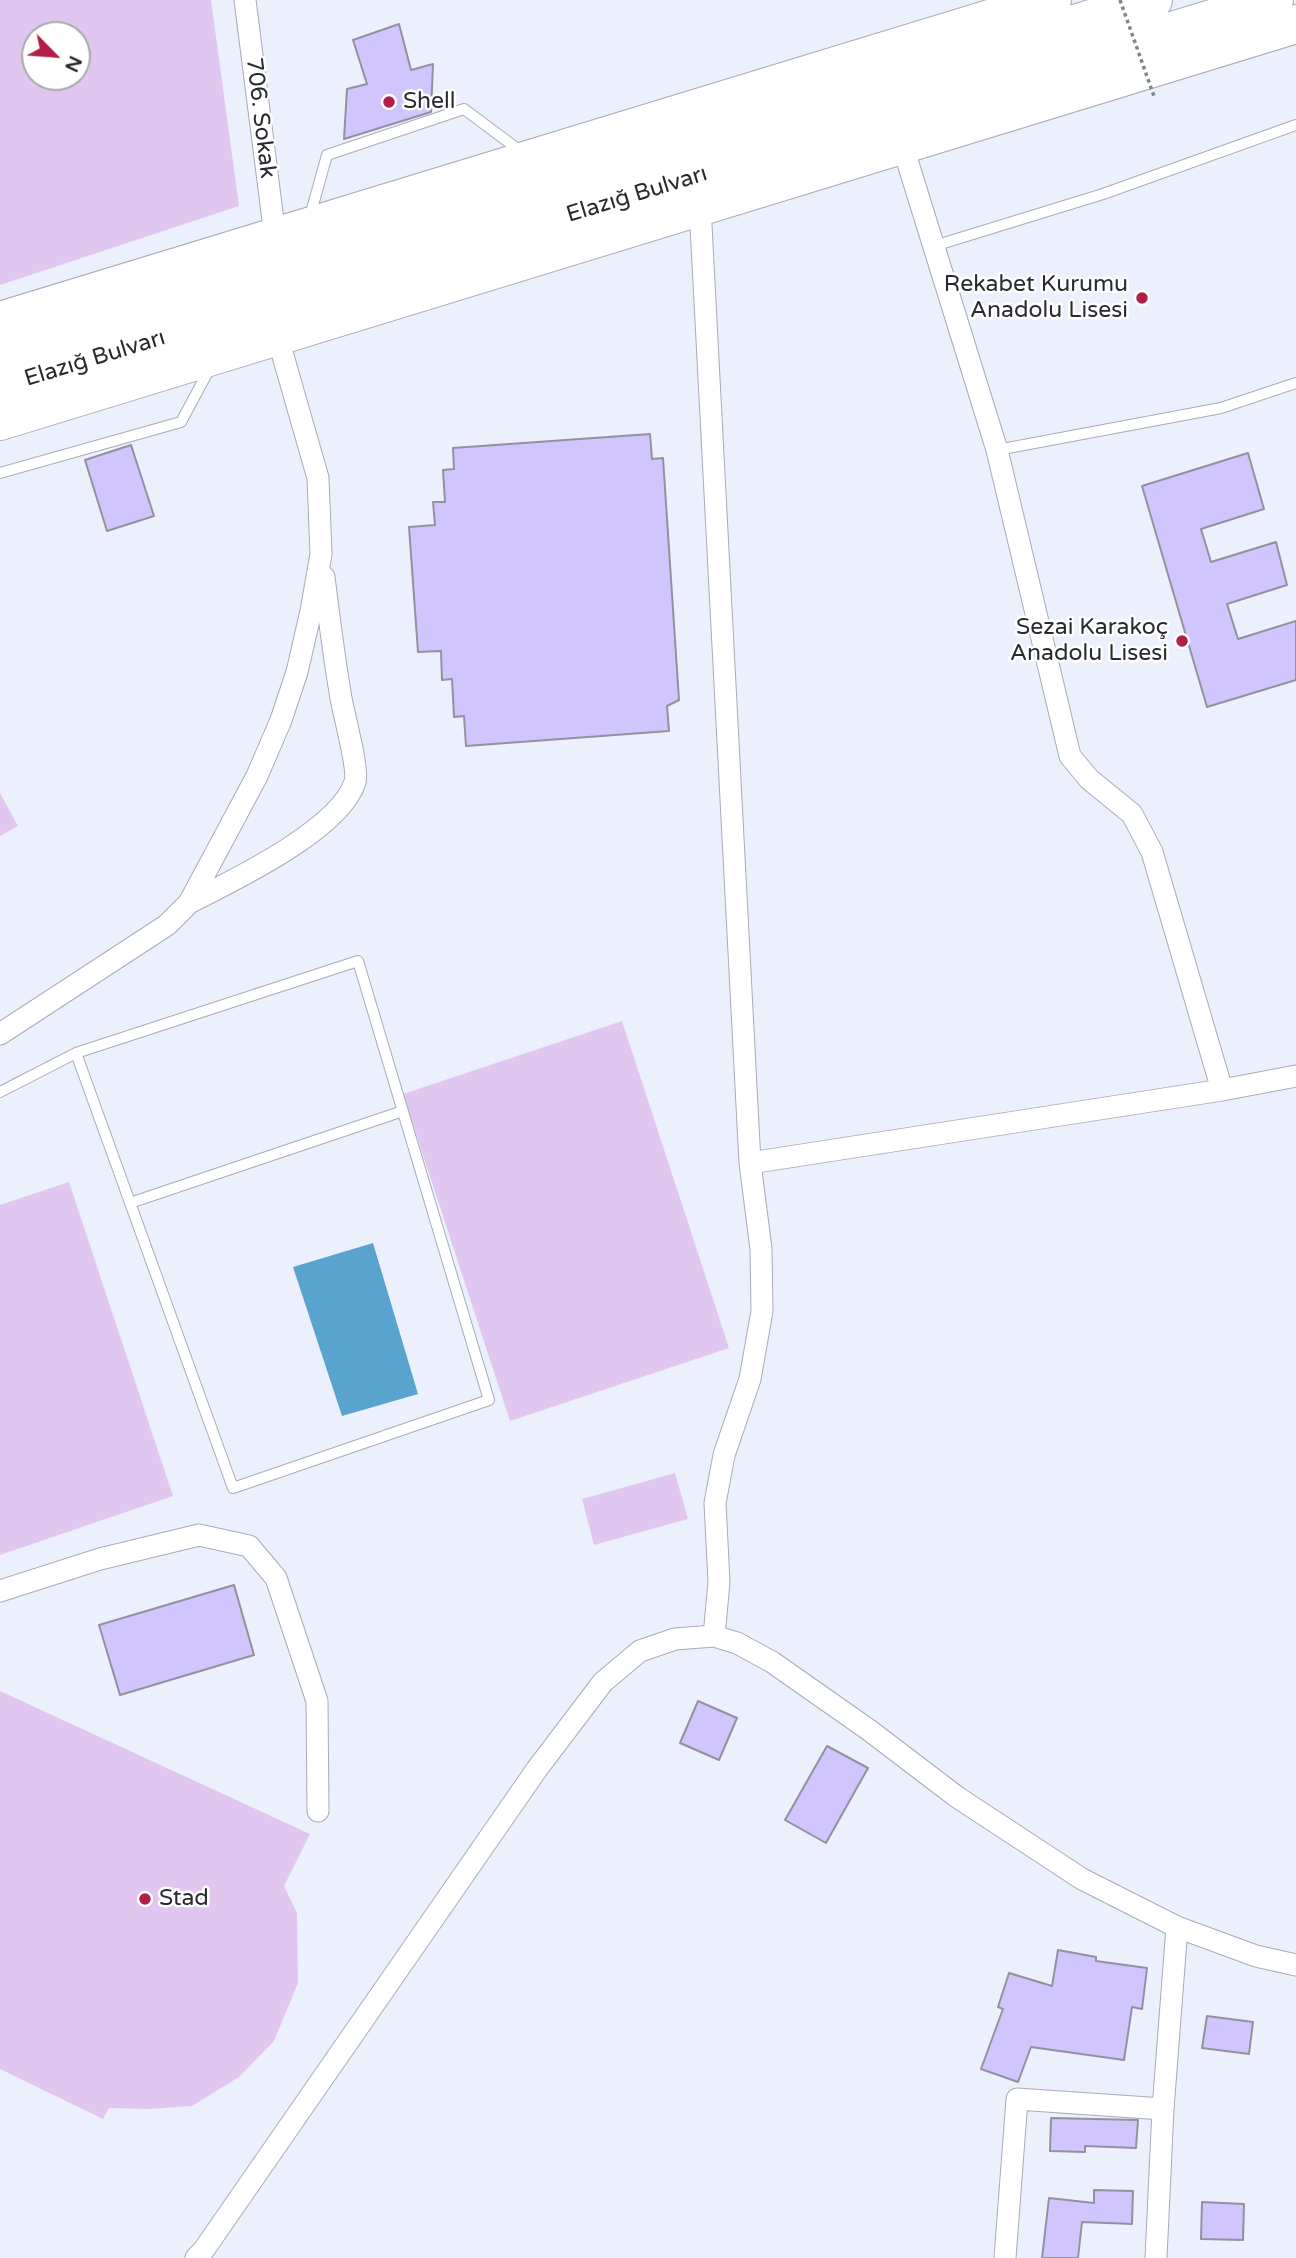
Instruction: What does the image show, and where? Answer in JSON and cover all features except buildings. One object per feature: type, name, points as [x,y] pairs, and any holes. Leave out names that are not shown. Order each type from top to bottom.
[{"type":"highway","points":[[0,321],[531,158],[977,11],[1052,0]]},
{"type":"highway","name":"Elazığ Bulvarı","points":[[0,354],[1153,0]]},
{"type":"highway","name":"Elazığ Bulvarı","points":[[0,388],[1274,0]]},
{"type":"highway","points":[[0,421],[1296,24]]},
{"type":"street","name":"706. Sokak","points":[[245,0],[291,231]]},
{"type":"street","points":[[902,144],[997,450],[1070,756],[1090,779],[1132,814],[1152,852],[1222,1090]]},
{"type":"street","points":[[700,206],[750,1163],[761,1248],[762,1311],[750,1379],[724,1455],[715,1503],[719,1582],[713,1636]]},
{"type":"street","points":[[189,903],[271,860],[329,818],[346,802],[356,780],[333,649],[321,554],[317,478],[277,335]]},
{"type":"street","points":[[0,1034],[167,925],[189,903],[257,776],[281,720],[297,672],[321,554]]},
{"type":"street","points":[[750,1163],[1222,1090],[1296,1076]]},
{"type":"street","points":[[0,1591],[100,1559],[198,1535],[249,1545],[276,1578],[317,1701],[318,1811]]},
{"type":"street","points":[[196,2258],[537,1769],[603,1682],[640,1651],[675,1639],[713,1636],[737,1643],[772,1662],[869,1730],[957,1797],[1082,1879],[1177,1927],[1256,1956],[1296,1965]]},
{"type":"street","points":[[1156,2258],[1163,2109],[1177,1927]]},
{"type":"street","points":[[1005,2258],[1017,2099],[1163,2109]]},
{"type":"lane","points":[[291,231],[327,155],[464,109],[531,158]]},
{"type":"lane","points":[[934,246],[1103,194],[1296,125]]},
{"type":"lane","points":[[0,473],[181,422],[218,353]]},
{"type":"lane","points":[[997,450],[1221,408],[1296,383]]},
{"type":"lane","points":[[0,1092],[76,1053],[358,961],[489,1400],[233,1488],[76,1053]]},
{"type":"lane","points":[[130,1203],[403,1111]]},
{"type":"path","points":[[1120,0],[1155,99]]},
{"type":"shaded area","points":[[0,0],[211,0],[239,206],[0,285]]},
{"type":"shaded area","points":[[0,793],[18,826],[0,836]]},
{"type":"shaded area","points":[[622,1021],[729,1348],[510,1421],[403,1094]]},
{"type":"shaded area","points":[[69,1182],[173,1496],[0,1555],[0,1205]]},
{"type":"shaded area","points":[[675,1473],[688,1519],[594,1545],[582,1499]]},
{"type":"shaded area","name":"Stad","points":[[0,1691],[310,1834],[284,1886],[297,1913],[298,1983],[274,2041],[239,2077],[192,2106],[109,2108],[103,2119],[0,2069]]},
{"type":"water","points":[[373,1243],[418,1394],[342,1416],[293,1267]]},
{"type":"place","name":"Shell","points":[[389,102]]},
{"type":"place","name":"Rekabet Kurumu Anadolu Lisesi","points":[[1142,298]]},
{"type":"place","name":"Sezai Karakoç Anadolu Lisesi","points":[[1182,641]]},
{"type":"place","name":"Stad","points":[[145,1899]]}]
